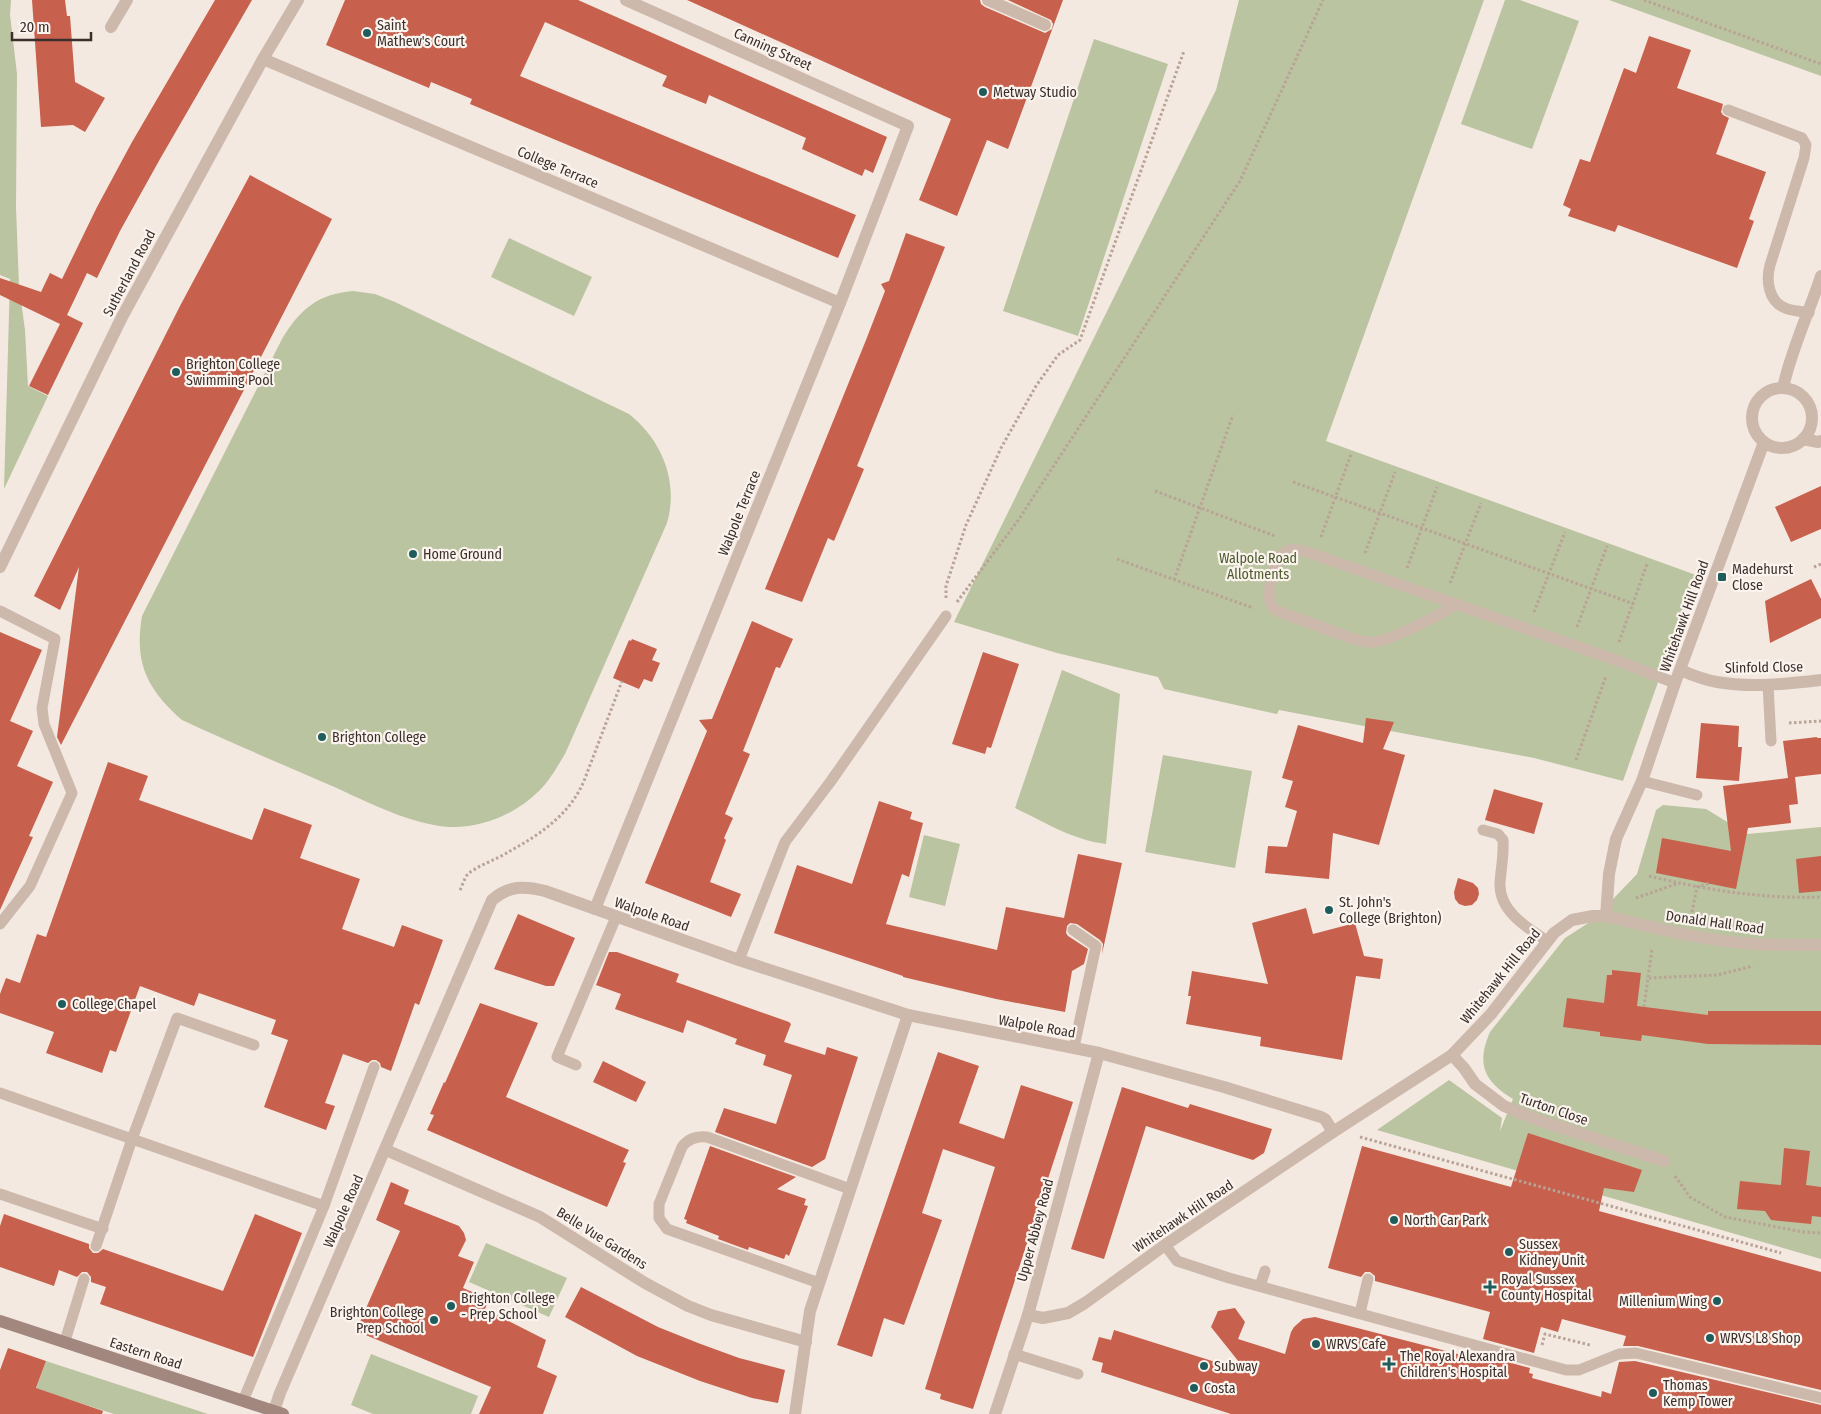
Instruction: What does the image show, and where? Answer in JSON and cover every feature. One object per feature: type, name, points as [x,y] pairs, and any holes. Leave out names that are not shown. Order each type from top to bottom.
[{"type":"street","points":[[111,27],[127,0]]},
{"type":"street","name":"Sutherland Road","points":[[0,566],[122,317],[263,59],[298,0]]},
{"type":"street","name":"Canning Street","points":[[626,0],[908,126]]},
{"type":"street","points":[[988,0],[1045,25]]},
{"type":"street","name":"College Terrace","points":[[263,59],[840,303]]},
{"type":"street","name":"Walpole Terrace","points":[[595,909],[840,303],[908,126]]},
{"type":"street","points":[[1783,388],[1787,368],[1809,313],[1821,276]]},
{"type":"street","points":[[1783,388],[1791,389],[1804,397],[1811,411],[1811,426],[1803,439],[1787,447],[1775,447],[1764,442],[1754,430],[1752,423],[1753,408],[1757,401],[1768,391],[1783,388]]},
{"type":"street","points":[[1803,439],[1821,441]]},
{"type":"street","name":"Whitehawk Hill Road","points":[[1028,1315],[1043,1318],[1068,1313],[1085,1303],[1165,1245],[1452,1055],[1491,1014],[1546,941],[1562,926],[1572,920],[1593,916],[1606,916],[1609,874],[1616,839],[1642,781],[1675,683],[1764,442]]},
{"type":"street","name":"Slinfold Close","points":[[1680,670],[1715,682],[1768,684],[1821,680]]},
{"type":"street","name":"Walpole Road","points":[[277,1413],[280,1393],[492,900],[504,891],[524,886],[546,891],[616,918],[908,1015],[987,1032],[1074,1047],[1224,1087],[1316,1115],[1325,1120],[1333,1132]]},
{"type":"street","name":"Donald Hall Road","points":[[1606,916],[1688,935],[1754,944],[1821,945]]},
{"type":"street","points":[[795,1414],[810,1311],[908,1015]]},
{"type":"street","name":"Upper Abbey Road","points":[[995,1414],[1028,1315],[1099,1053]]},
{"type":"street","name":"Turton Close","points":[[1452,1055],[1475,1084],[1504,1106],[1538,1120],[1664,1161]]},
{"type":"street","name":"Belle Vue Gardens","points":[[386,1150],[540,1217],[645,1283],[688,1306],[711,1315],[806,1342]]},
{"type":"street","name":"Eastern Road","points":[[0,1321],[65,1341],[277,1413]]},
{"type":"lane","points":[[1728,110],[1802,138],[1806,145],[1804,158],[1770,265],[1768,282],[1772,295],[1784,308],[1809,313]]},
{"type":"lane","points":[[1456,604],[1437,617],[1409,629],[1380,640],[1367,642],[1277,611],[1271,606],[1270,592],[1281,555],[1287,550],[1295,549],[1315,554],[1571,644],[1675,683]]},
{"type":"lane","points":[[0,612],[55,640],[42,708],[44,724],[72,794],[30,886],[0,924]]},
{"type":"lane","points":[[739,960],[785,842],[831,781],[946,616]]},
{"type":"lane","points":[[1768,684],[1771,741]]},
{"type":"lane","points":[[1642,781],[1697,795]]},
{"type":"lane","points":[[1483,830],[1498,834],[1503,840],[1504,856],[1500,885],[1508,909],[1515,919],[1546,941]]},
{"type":"lane","points":[[576,1065],[557,1057],[616,918]]},
{"type":"lane","points":[[1073,930],[1096,946],[1074,1047]]},
{"type":"lane","points":[[96,1246],[176,1018],[254,1045]]},
{"type":"lane","points":[[243,1401],[324,1206],[374,1067]]},
{"type":"lane","points":[[0,1093],[324,1206]]},
{"type":"lane","points":[[819,1283],[667,1229],[659,1218],[658,1204],[682,1147],[687,1141],[699,1137],[707,1137],[850,1190]]},
{"type":"lane","points":[[0,1194],[103,1230]]},
{"type":"lane","points":[[1165,1245],[1176,1261],[1566,1370],[1579,1370],[1619,1354],[1636,1353],[1821,1398]]},
{"type":"lane","points":[[1260,1286],[1264,1271]]},
{"type":"lane","points":[[65,1341],[84,1279]]},
{"type":"lane","points":[[1360,1313],[1368,1279]]},
{"type":"lane","points":[[1014,1354],[1078,1374]]},
{"type":"path","points":[[946,616],[1017,522],[1240,181],[1323,0]]},
{"type":"path","points":[[1644,0],[1821,64]]},
{"type":"path","points":[[946,616],[946,586],[966,525],[1001,448],[1036,386],[1058,355],[1080,340],[1184,51]]},
{"type":"path","points":[[1174,580],[1233,415]]},
{"type":"path","points":[[1315,554],[1337,498],[1336,492],[1351,454]]},
{"type":"path","points":[[1358,570],[1395,472]]},
{"type":"path","points":[[1292,482],[1634,604]]},
{"type":"path","points":[[1400,585],[1437,488]]},
{"type":"path","points":[[1155,491],[1281,538],[1287,550]]},
{"type":"path","points":[[1443,600],[1481,502]]},
{"type":"path","points":[[1528,629],[1565,532]]},
{"type":"path","points":[[1571,644],[1607,546]]},
{"type":"path","points":[[1117,559],[1252,608],[1271,606]]},
{"type":"path","points":[[1814,567],[1821,564]]},
{"type":"path","points":[[460,890],[468,874],[536,835],[568,809],[584,781],[622,681]]},
{"type":"path","points":[[1771,724],[1821,721]]},
{"type":"path","points":[[1649,876],[1697,887],[1752,896],[1821,897]]},
{"type":"path","points":[[1636,898],[1677,883]]},
{"type":"path","points":[[1697,887],[1710,884]]},
{"type":"path","points":[[1688,935],[1697,887]]},
{"type":"path","points":[[1644,1007],[1652,948]]},
{"type":"path","points":[[1649,978],[1717,975],[1753,966]]},
{"type":"path","points":[[1333,1132],[1342,1132],[1781,1252]]},
{"type":"path","points":[[1664,1161],[1690,1197],[1725,1217],[1803,1232],[1821,1233]]},
{"type":"path","points":[[1538,1362],[1545,1334],[1596,1347]]},
{"type":"green space","points":[[0,0],[11,0],[10,15],[17,74],[16,207],[19,286],[25,330],[28,386],[48,396],[4,489],[10,279],[0,275]]},
{"type":"green space","name":"Walpole Road Allotments","points":[[1239,0],[1484,0],[1326,441],[1696,575],[1623,781],[1534,758],[1279,710],[1277,714],[1164,689],[1158,677],[1057,653],[954,622],[1216,90]]},
{"type":"green space","points":[[1505,0],[1520,0],[1579,21],[1532,149],[1461,124]]},
{"type":"green space","points":[[1609,0],[1821,0],[1821,76]]},
{"type":"green space","points":[[1094,39],[1168,64],[1078,336],[1003,311]]},
{"type":"green space","points":[[509,238],[592,277],[574,316],[491,277]]},
{"type":"green space","name":"Home Ground","points":[[353,291],[375,294],[395,302],[629,414],[651,436],[659,449],[669,477],[671,492],[667,523],[565,754],[547,782],[529,800],[504,815],[477,825],[448,827],[406,818],[182,720],[170,709],[152,686],[142,661],[140,633],[142,616],[282,339],[296,319],[311,305],[330,296]]},
{"type":"green space","points":[[1062,670],[1120,694],[1106,844],[1070,835],[1015,808]]},
{"type":"green space","points":[[1163,755],[1252,771],[1235,868],[1145,852]]},
{"type":"green space","points":[[1663,805],[1706,809],[1747,834],[1821,827],[1821,1259],[1377,1130],[1449,1080],[1502,1118],[1500,1131],[1513,1099],[1495,1085],[1485,1071],[1483,1063],[1484,1053],[1490,1032],[1565,938],[1593,920],[1637,874],[1656,810]]},
{"type":"green space","points":[[924,835],[960,844],[945,906],[909,897]]},
{"type":"green space","points":[[486,1243],[567,1278],[549,1317],[469,1282]]},
{"type":"green space","points":[[371,1354],[478,1396],[471,1414],[373,1414],[351,1405]]},
{"type":"green space","points":[[46,1361],[208,1414],[114,1414],[36,1389]]},
{"type":"building","points":[[32,0],[65,0],[67,16],[70,16],[75,82],[105,98],[85,132],[73,125],[41,127]]},
{"type":"building","points":[[215,0],[252,0],[160,159],[120,231],[97,278],[87,273],[67,315],[83,323],[48,395],[29,386],[60,324],[0,295],[0,278],[41,292],[50,273],[62,279],[97,207],[132,142]]},
{"type":"building","points":[[345,0],[578,0],[887,137],[873,173],[865,169],[862,176],[802,149],[806,138],[709,95],[706,104],[662,86],[667,76],[545,22],[520,76],[856,215],[838,258],[470,104],[472,99],[431,82],[429,88],[326,45]]},
{"type":"building","points":[[687,0],[980,0],[981,4],[985,7],[1045,33],[1052,29],[1053,24],[1051,20],[1008,0],[1063,0],[1008,149],[987,140],[957,216],[919,200],[951,119]]},
{"type":"building","points":[[1649,36],[1691,50],[1677,88],[1723,104],[1721,112],[1729,118],[1716,154],[1766,172],[1749,219],[1754,221],[1737,268],[1618,225],[1615,232],[1568,216],[1571,209],[1563,205],[1580,159],[1590,162],[1624,68],[1636,73]]},
{"type":"building","points":[[250,175],[332,219],[61,745],[57,737],[79,567],[60,610],[34,596],[180,306]]},
{"type":"building","points":[[906,233],[945,247],[857,466],[864,469],[834,541],[828,538],[802,602],[765,589],[885,291],[881,284],[889,281]]},
{"type":"building","points":[[1821,486],[1821,529],[1791,542],[1775,507]]},
{"type":"building","points":[[1811,579],[1821,599],[1821,618],[1770,643],[1765,601]]},
{"type":"building","points":[[752,621],[793,639],[780,668],[776,667],[743,751],[750,754],[725,814],[733,818],[724,838],[726,840],[710,882],[741,894],[731,917],[645,883],[707,731],[699,720],[712,719]]},
{"type":"building","points":[[0,632],[42,650],[10,721],[33,731],[17,766],[53,782],[29,836],[33,837],[0,910]]},
{"type":"building","points":[[632,639],[657,649],[652,660],[660,663],[652,682],[644,679],[639,689],[613,678],[629,640],[631,641]]},
{"type":"building","points":[[983,652],[1019,664],[991,748],[987,747],[985,754],[952,744]]},
{"type":"building","points":[[1366,718],[1394,722],[1383,749],[1405,755],[1379,845],[1333,833],[1329,879],[1265,873],[1268,846],[1287,847],[1297,811],[1285,807],[1293,781],[1282,778],[1298,725],[1363,743]]},
{"type":"building","points":[[1701,723],[1739,726],[1738,747],[1742,747],[1739,781],[1696,778]]},
{"type":"building","points":[[1821,738],[1821,774],[1795,777],[1798,804],[1789,805],[1791,823],[1748,828],[1736,889],[1656,873],[1662,838],[1731,851],[1723,786],[1788,778],[1783,741]]},
{"type":"building","points":[[108,762],[148,776],[139,800],[252,840],[264,808],[312,825],[300,858],[360,879],[342,929],[394,947],[402,925],[443,940],[419,1005],[415,1003],[391,1071],[381,1067],[380,1063],[376,1060],[368,1063],[343,1054],[325,1103],[335,1106],[326,1130],[264,1107],[288,1040],[271,1034],[276,1020],[199,993],[194,1006],[140,986],[116,1052],[110,1050],[102,1073],[46,1053],[54,1032],[0,1013],[0,994],[6,978],[20,983],[37,934],[46,937]]},
{"type":"building","points":[[1494,789],[1543,803],[1534,834],[1485,820]]},
{"type":"building","points":[[879,801],[912,812],[910,819],[923,823],[909,877],[902,874],[886,924],[997,950],[1006,907],[1064,918],[1078,854],[1122,863],[1102,954],[1103,944],[1100,940],[1077,924],[1070,923],[1067,926],[1066,933],[1068,936],[1088,949],[1084,964],[1072,971],[1065,1012],[996,999],[903,977],[774,933],[797,865],[852,884]]},
{"type":"building","points":[[1821,856],[1821,891],[1799,893],[1796,859]]},
{"type":"building","points":[[1458,878],[1473,883],[1478,888],[1477,900],[1472,905],[1465,906],[1459,904],[1455,899],[1454,892]]},
{"type":"building","points":[[1306,908],[1313,934],[1355,923],[1364,956],[1383,959],[1380,979],[1356,976],[1342,1060],[1260,1046],[1261,1037],[1186,1024],[1191,996],[1188,996],[1192,971],[1268,984],[1252,923]]},
{"type":"building","points":[[518,914],[575,938],[554,986],[546,986],[494,969]]},
{"type":"building","points":[[609,952],[617,952],[679,974],[676,982],[789,1022],[791,1024],[784,1042],[825,1055],[827,1047],[858,1057],[825,1159],[812,1167],[715,1132],[724,1108],[776,1124],[792,1075],[763,1065],[766,1055],[735,1044],[737,1039],[687,1020],[683,1033],[615,1009],[621,994],[596,985]]},
{"type":"building","points":[[1612,970],[1641,973],[1637,1006],[1708,1015],[1708,1011],[1821,1011],[1821,1045],[1708,1044],[1642,1035],[1641,1041],[1600,1036],[1600,1032],[1563,1027],[1567,998],[1604,1003],[1607,975],[1612,975]]},
{"type":"building","points":[[480,1003],[538,1023],[506,1097],[629,1150],[623,1162],[626,1163],[607,1207],[427,1130],[434,1115],[430,1114]]},
{"type":"building","points":[[938,1052],[979,1066],[959,1123],[1004,1139],[1021,1085],[1073,1102],[973,1409],[940,1399],[941,1394],[925,1389],[995,1167],[943,1149],[922,1213],[942,1220],[904,1325],[884,1318],[872,1357],[837,1345]]},
{"type":"building","points":[[603,1061],[646,1082],[636,1102],[593,1082]]},
{"type":"building","points":[[1122,1087],[1188,1108],[1190,1104],[1272,1129],[1264,1153],[1253,1160],[1146,1126],[1104,1259],[1071,1249]]},
{"type":"building","points":[[1528,1133],[1642,1170],[1634,1192],[1604,1188],[1599,1211],[1821,1272],[1821,1390],[1638,1346],[1623,1346],[1626,1336],[1562,1319],[1558,1332],[1541,1327],[1534,1353],[1483,1339],[1490,1312],[1375,1281],[1375,1276],[1370,1272],[1365,1272],[1361,1277],[1328,1268],[1362,1146],[1511,1187]]},
{"type":"building","points":[[710,1146],[796,1177],[777,1189],[806,1199],[804,1205],[808,1206],[789,1256],[786,1254],[784,1259],[749,1247],[748,1250],[718,1239],[719,1236],[686,1223],[687,1220],[684,1219]]},
{"type":"building","points":[[1784,1148],[1810,1151],[1806,1185],[1821,1187],[1821,1217],[1812,1216],[1811,1224],[1771,1220],[1765,1211],[1737,1209],[1740,1181],[1781,1185]]},
{"type":"building","name":"Brighton College Prep School","points":[[391,1182],[409,1190],[404,1204],[459,1226],[464,1233],[466,1240],[458,1256],[474,1262],[463,1288],[489,1299],[485,1309],[546,1340],[537,1367],[557,1376],[543,1414],[479,1414],[491,1387],[356,1331],[400,1231],[376,1220]]},
{"type":"building","points":[[4,1214],[89,1244],[89,1248],[93,1253],[98,1253],[103,1249],[223,1291],[255,1214],[302,1233],[253,1357],[100,1304],[106,1287],[91,1282],[91,1277],[87,1272],[82,1272],[77,1277],[59,1270],[54,1286],[0,1267],[0,1226]]},
{"type":"building","points":[[581,1287],[658,1327],[739,1358],[785,1370],[778,1403],[752,1398],[700,1381],[637,1356],[565,1317]]},
{"type":"building","points":[[1235,1308],[1245,1322],[1238,1339],[1285,1354],[1294,1327],[1303,1319],[1315,1317],[1477,1359],[1478,1354],[1530,1368],[1529,1373],[1533,1374],[1532,1378],[1601,1397],[1602,1391],[1611,1394],[1619,1362],[1635,1361],[1821,1405],[1821,1414],[1231,1414],[1101,1372],[1103,1363],[1092,1360],[1099,1337],[1111,1340],[1114,1330],[1247,1372],[1211,1327],[1218,1311]]},
{"type":"building","points":[[8,1348],[46,1361],[36,1388],[103,1411],[102,1414],[0,1414],[0,1370]]},
{"type":"place","name":"Saint Mathew's Court","points":[[367,33]]},
{"type":"place","name":"Metway Studio","points":[[983,92]]},
{"type":"place","name":"Brighton College Swimming Pool","points":[[176,372]]},
{"type":"place","name":"Home Ground","points":[[413,554]]},
{"type":"place","name":"Madehurst Close","points":[[1722,577]]},
{"type":"place","name":"Brighton College","points":[[322,737]]},
{"type":"place","name":"St. John's College (Brighton)","points":[[1329,910]]},
{"type":"place","name":"College Chapel","points":[[62,1004]]},
{"type":"place","name":"North Car Park","points":[[1394,1220]]},
{"type":"place","name":"Sussex Kidney Unit","points":[[1509,1252]]},
{"type":"place","name":"Royal Sussex County Hospital","points":[[1490,1287]]},
{"type":"place","name":"Millenium Wing","points":[[1717,1301]]},
{"type":"place","name":"Brighton College - Prep School","points":[[451,1306]]},
{"type":"place","name":"Brighton College Prep School","points":[[434,1320]]},
{"type":"place","name":"WRVS L8 Shop","points":[[1710,1338]]},
{"type":"place","name":"WRVS Cafe","points":[[1316,1344]]},
{"type":"place","name":"The Royal Alexandra Children's Hospital","points":[[1389,1364]]},
{"type":"place","name":"Subway","points":[[1204,1366]]},
{"type":"place","name":"Costa","points":[[1194,1388]]},
{"type":"place","name":"Thomas Kemp Tower","points":[[1653,1393]]}]
